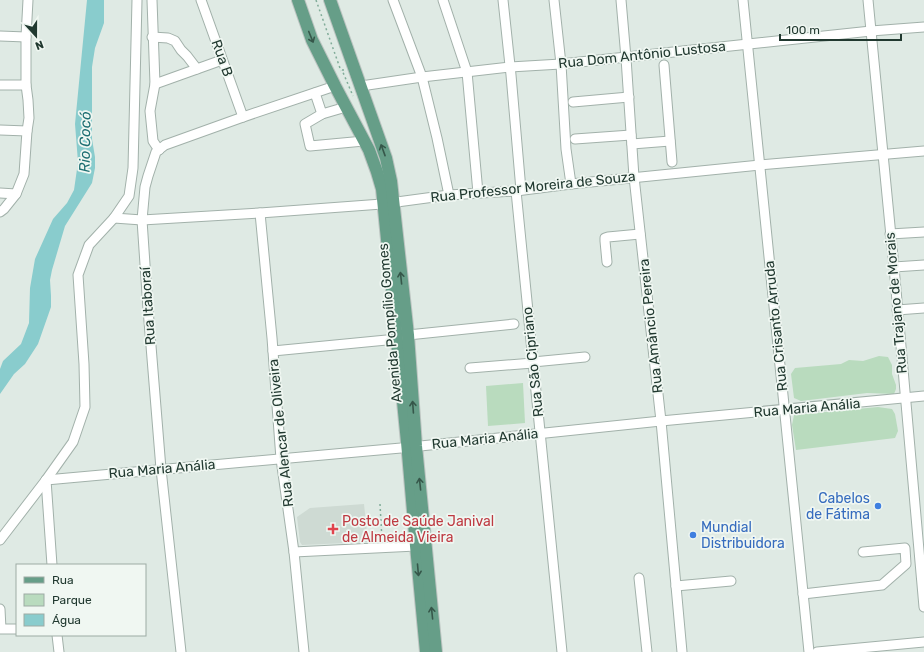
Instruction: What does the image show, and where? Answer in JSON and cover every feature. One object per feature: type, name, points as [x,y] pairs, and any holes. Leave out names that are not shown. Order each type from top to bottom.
[{"type":"main road","name":"Avenida Pompílio Gomes","points":[[298,0],[312,40],[333,84],[364,141],[388,203]]},
{"type":"main road","name":"Avenida Pompílio Gomes","points":[[330,0],[386,158],[391,181],[388,203],[412,447],[436,652]]},
{"type":"main road","name":"Avenida Pompílio Gomes","points":[[412,447],[416,546],[426,652]]},
{"type":"street","points":[[0,212],[16,194],[24,174],[29,118],[26,85],[28,0]]},
{"type":"street","points":[[0,540],[73,442],[85,407],[84,364],[78,275],[89,245],[114,218],[129,196],[133,168],[137,0]]},
{"type":"street","points":[[152,0],[154,84],[150,111],[153,141],[159,150],[165,145],[315,93],[333,84]]},
{"type":"street","name":"Rua B","points":[[201,0],[243,117]]},
{"type":"street","points":[[393,0],[422,77],[449,195]]},
{"type":"street","points":[[442,0],[466,72],[478,193]]},
{"type":"street","name":"Rua São Cipriano","points":[[503,0],[510,67],[518,190],[533,362],[562,652]]},
{"type":"street","points":[[554,0],[561,64],[566,149],[571,184]]},
{"type":"street","name":"Rua Amâncio Pereira","points":[[621,0],[634,177],[662,421],[682,652]]},
{"type":"street","name":"Rua Crisanto Arruda","points":[[743,0],[809,652]]},
{"type":"street","name":"Rua Trajano de Morais","points":[[868,0],[905,398],[919,505],[924,607]]},
{"type":"street","name":"Rua Dom Antônio Lustosa","points":[[361,86],[422,77],[510,67],[626,58],[871,31],[924,27]]},
{"type":"street","points":[[0,36],[26,37]]},
{"type":"street","points":[[152,37],[168,38],[175,41],[197,69]]},
{"type":"street","points":[[154,84],[222,60]]},
{"type":"street","points":[[664,65],[672,162]]},
{"type":"street","points":[[0,85],[26,85]]},
{"type":"street","points":[[315,93],[322,114]]},
{"type":"street","points":[[573,102],[628,97]]},
{"type":"street","points":[[346,107],[322,114],[305,124],[310,146],[364,141]]},
{"type":"street","points":[[0,130],[27,131]]},
{"type":"street","points":[[575,139],[670,141]]},
{"type":"street","name":"Rua Itaboraí","points":[[159,150],[156,152],[145,187],[142,220],[161,469],[181,652]]},
{"type":"street","name":"Rua Professor Moreira de Souza","points":[[114,218],[142,220],[388,203],[449,195],[518,190],[634,177],[924,151]]},
{"type":"street","points":[[0,193],[16,194]]},
{"type":"street","name":"Rua Alencar de Oliveira","points":[[260,213],[273,351],[281,459],[294,552],[304,652]]},
{"type":"street","points":[[890,234],[924,232]]},
{"type":"street","points":[[607,262],[605,238],[640,234]]},
{"type":"street","points":[[894,267],[924,265]]},
{"type":"street","points":[[897,310],[924,308]]},
{"type":"street","points":[[273,351],[514,324]]},
{"type":"street","points":[[470,368],[585,358]]},
{"type":"street","name":"Rua Maria Anália","points":[[46,480],[412,447],[924,396]]},
{"type":"street","points":[[46,480],[52,564]]},
{"type":"street","points":[[294,552],[416,546]]},
{"type":"street","points":[[803,594],[882,585],[906,564],[905,548],[864,552]]},
{"type":"street","points":[[639,578],[647,652]]},
{"type":"street","points":[[676,586],[731,581]]},
{"type":"street","points":[[0,609],[1,629],[16,629]]},
{"type":"street","points":[[57,636],[60,652]]},
{"type":"street","points":[[817,652],[924,642]]},
{"type":"path","points":[[316,0],[342,70],[333,84]]},
{"type":"path","points":[[380,504],[383,548]]},
{"type":"shaded area","name":"Posto de Saúde Janival de Almeida Vieira","points":[[364,504],[368,542],[302,545],[300,542],[297,517],[310,508]]},
{"type":"green space","points":[[879,356],[888,357],[892,365],[892,374],[896,385],[894,394],[867,393],[801,401],[794,398],[791,374],[795,368],[841,364],[849,360],[863,361]]},
{"type":"green space","points":[[523,383],[525,423],[488,426],[486,386]]},
{"type":"green space","points":[[878,407],[892,409],[895,414],[898,431],[895,438],[796,450],[792,425],[794,415]]},
{"type":"water","name":"Rio Cocó","points":[[87,0],[104,0],[104,23],[95,48],[92,67],[92,139],[95,168],[92,183],[65,226],[50,280],[51,307],[38,344],[25,364],[14,374],[0,394],[0,369],[3,361],[21,344],[29,323],[30,288],[35,259],[53,219],[67,203],[74,190],[78,162],[75,124]]},
{"type":"place","name":"Cabelos de Fátima","points":[[878,506]]},
{"type":"place","name":"Posto de Saúde Janival de Almeida Vieira","points":[[333,529]]},
{"type":"place","name":"Mundial Distribuidora","points":[[693,535]]}]
